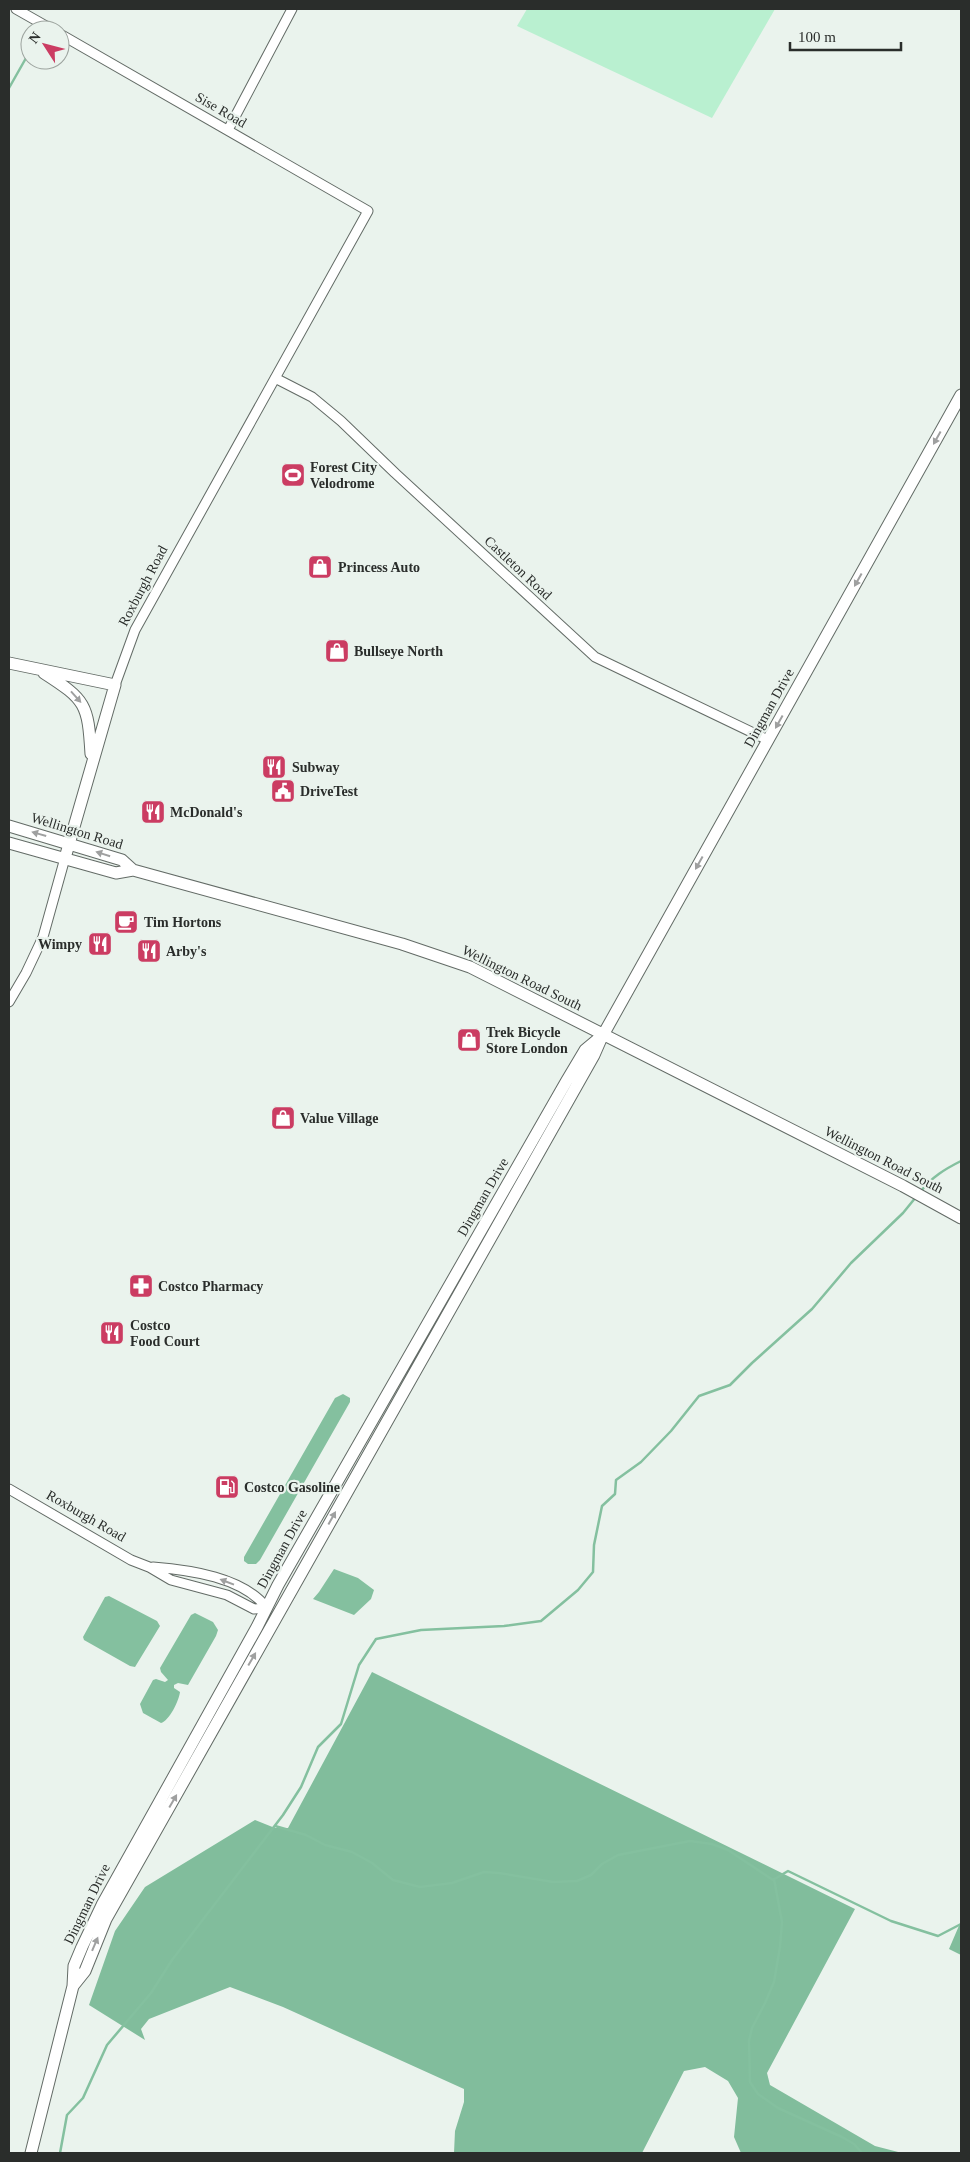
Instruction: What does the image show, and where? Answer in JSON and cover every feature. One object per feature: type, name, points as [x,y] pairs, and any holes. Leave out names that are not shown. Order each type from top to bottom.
[{"type":"main road","name":"Dingman Drive","points":[[73,1986],[85,1972],[106,1919],[584,1073],[603,1034],[961,396]]},
{"type":"main road","points":[[9,662],[115,685]]},
{"type":"main road","points":[[37,668],[64,686],[81,701],[88,718],[92,763]]},
{"type":"main road","name":"Roxburgh Road","points":[[65,858],[115,685]]},
{"type":"main road","name":"Wellington Road","points":[[9,826],[122,860],[133,870]]},
{"type":"main road","name":"Wellington Road South","points":[[9,843],[116,872],[133,870],[402,944],[470,967],[903,1186],[961,1218]]},
{"type":"main road","name":"Dingman Drive","points":[[31,2153],[73,1986],[74,1966],[102,1905],[278,1585],[566,1082],[585,1050],[603,1034]]},
{"type":"street","points":[[16,9],[35,20]]},
{"type":"street","points":[[228,130],[292,9]]},
{"type":"street","name":"Sise Road","points":[[70,40],[368,211]]},
{"type":"street","name":"Roxburgh Road","points":[[115,685],[135,630],[368,211]]},
{"type":"street","name":"Castleton Road","points":[[275,378],[312,397],[334,415],[595,657],[768,740]]},
{"type":"street","name":"Roxburgh Road","points":[[9,1002],[26,974],[43,937],[65,858]]},
{"type":"street","name":"Roxburgh Road","points":[[9,1489],[131,1560],[149,1567],[171,1580],[227,1596],[254,1609],[267,1608]]},
{"type":"street","name":"Roxburgh Road","points":[[149,1567],[175,1569],[217,1579],[260,1598],[267,1608]]},
{"type":"shaded area","points":[[527,9],[775,9],[712,118],[517,26]]},
{"type":"shaded area","points":[[343,1394],[350,1398],[350,1402],[260,1560],[256,1564],[248,1564],[244,1561],[244,1557],[335,1398]]},
{"type":"shaded area","points":[[334,1569],[358,1578],[374,1590],[371,1599],[354,1615],[313,1599]]},
{"type":"shaded area","points":[[109,1596],[157,1621],[160,1626],[135,1667],[84,1640],[83,1637],[105,1597]]},
{"type":"shaded area","points":[[195,1613],[213,1622],[218,1630],[188,1685],[178,1683],[174,1685],[174,1688],[180,1692],[178,1700],[170,1715],[161,1723],[143,1713],[140,1704],[153,1680],[165,1682],[168,1680],[160,1668],[191,1615]]},
{"type":"shaded area","points":[[372,1672],[855,1909],[767,2073],[770,2085],[875,2146],[902,2153],[741,2153],[734,2137],[738,2098],[728,2081],[705,2067],[684,2071],[642,2153],[454,2153],[455,2131],[464,2102],[464,2089],[283,2007],[230,1987],[149,2019],[141,2029],[145,2040],[89,2005],[115,1931],[145,1887],[255,1820],[275,1828],[288,1828]]},
{"type":"shaded area","points":[[961,1921],[961,1955],[949,1949]]},
{"type":"waterway","points":[[9,88],[20,69]]},
{"type":"waterway","points":[[921,1191],[939,1174],[961,1161]]},
{"type":"waterway","points":[[60,2153],[67,2115],[83,2098],[107,2045],[151,1993],[172,1960],[283,1815],[301,1787],[318,1747],[341,1724],[359,1665],[376,1639],[421,1630],[504,1626],[541,1621],[578,1590],[593,1572],[594,1545],[602,1506],[615,1494],[616,1480],[641,1462],[671,1431],[699,1396],[730,1385],[812,1309],[851,1263],[903,1213],[916,1197]]},
{"type":"waterway","points":[[275,1826],[306,1835],[325,1845],[352,1852],[372,1863],[393,1880],[420,1887],[452,1883],[484,1872],[553,1882],[577,1881],[591,1875],[602,1864],[618,1855],[690,1841],[712,1844],[728,1850],[773,1880],[788,1871],[891,1921],[938,1936],[961,1924]]},
{"type":"waterway","points":[[774,1879],[782,1922],[780,1947],[774,1982],[752,2028],[749,2041],[750,2082],[758,2094],[778,2108],[842,2137],[854,2144],[862,2153]]},
{"type":"place","name":"Forest City Velodrome","points":[[293,475]]},
{"type":"place","name":"Princess Auto","points":[[320,567]]},
{"type":"place","name":"Bullseye North","points":[[337,651]]},
{"type":"place","name":"Subway","points":[[274,767]]},
{"type":"place","name":"DriveTest","points":[[283,791]]},
{"type":"place","name":"McDonald's","points":[[153,812]]},
{"type":"place","name":"Tim Hortons","points":[[126,922]]},
{"type":"place","name":"Wimpy","points":[[100,944]]},
{"type":"place","name":"Arby's","points":[[149,951]]},
{"type":"place","name":"Trek Bicycle Store London","points":[[469,1040]]},
{"type":"place","name":"Value Village","points":[[283,1118]]},
{"type":"place","name":"Costco Pharmacy","points":[[141,1286]]},
{"type":"place","name":"Costco Food Court","points":[[112,1333]]},
{"type":"place","name":"Costco Gasoline","points":[[227,1487]]}]
